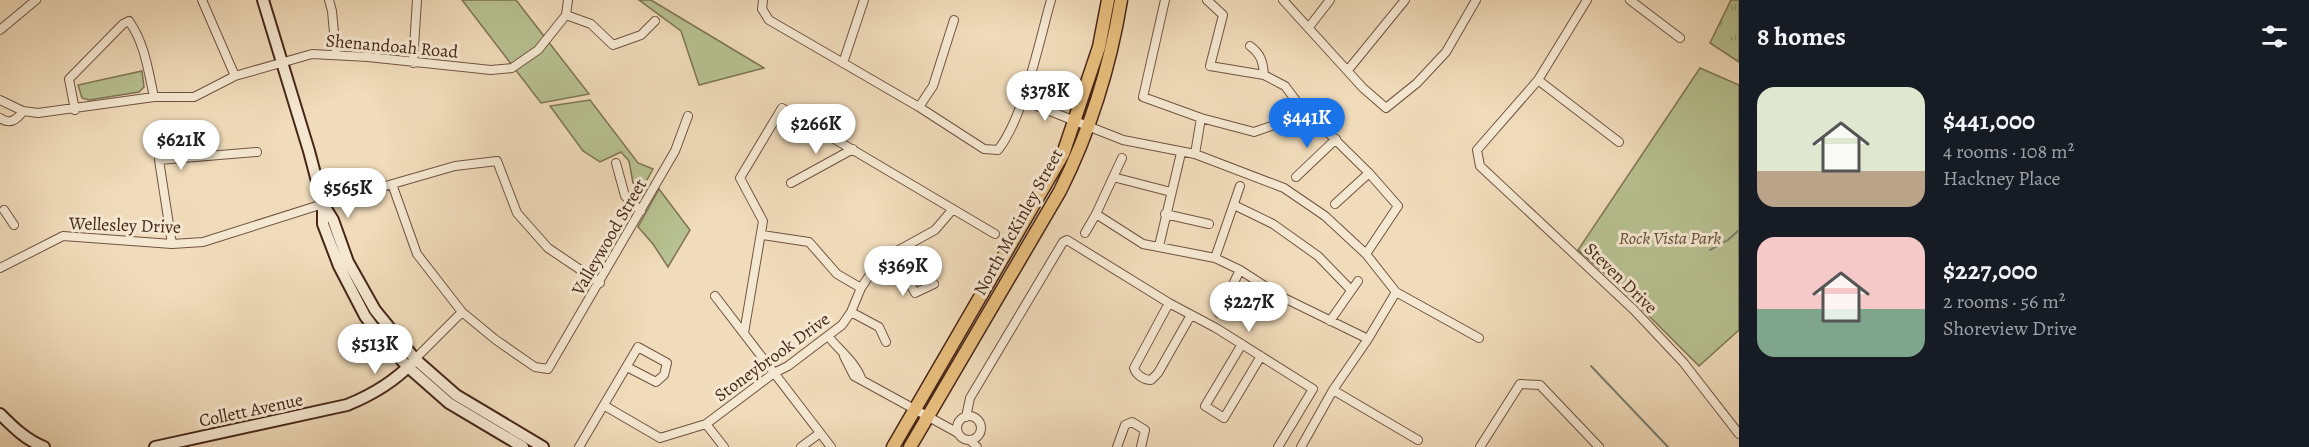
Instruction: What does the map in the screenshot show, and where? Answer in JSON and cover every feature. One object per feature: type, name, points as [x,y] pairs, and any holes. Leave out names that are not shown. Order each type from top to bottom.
[{"type":"main road","points":[[263,0],[323,204],[323,224],[339,266],[365,316],[382,339],[412,363],[456,395],[543,447]]},
{"type":"main road","name":"North McKinley Street","points":[[893,447],[1063,154],[1099,47],[1108,0]]},
{"type":"main road","name":"North McKinley Street","points":[[910,447],[1060,191],[1089,125],[1111,50],[1121,0]]},
{"type":"main road","points":[[412,363],[449,403],[523,447]]},
{"type":"main road","name":"Collett Avenue","points":[[155,447],[347,405],[394,380],[412,363]]},
{"type":"main road","points":[[0,414],[33,443],[44,447]]},
{"type":"street","points":[[0,30],[36,0]]},
{"type":"street","points":[[202,0],[235,76]]},
{"type":"street","points":[[329,0],[336,54]]},
{"type":"street","points":[[413,63],[417,0]]},
{"type":"street","points":[[568,0],[566,15],[591,24],[613,45],[641,35],[655,21]]},
{"type":"street","points":[[763,0],[762,9],[769,20],[919,107],[984,149],[998,150],[1006,139],[1022,100],[1051,0]]},
{"type":"street","points":[[843,63],[864,0]]},
{"type":"street","points":[[1165,0],[1143,97],[1201,118],[1254,132],[1280,123],[1297,102]]},
{"type":"street","points":[[1207,0],[1223,15],[1210,66],[1264,75],[1286,86],[1297,102],[1336,139],[1398,206],[1366,254]]},
{"type":"street","points":[[1283,0],[1363,88],[1386,108],[1416,83],[1446,52],[1475,0]]},
{"type":"street","points":[[1309,27],[1330,0]]},
{"type":"street","points":[[1348,70],[1405,0]]},
{"type":"street","points":[[1587,0],[1538,80],[1619,142]]},
{"type":"street","points":[[1630,0],[1680,39]]},
{"type":"street","name":"Shenandoah Road","points":[[0,100],[23,111],[38,113],[75,110],[154,97],[194,97],[235,76],[312,54],[336,54],[492,70],[512,68],[538,51],[566,15]]},
{"type":"street","points":[[919,107],[933,86],[954,20]]},
{"type":"street","points":[[75,110],[69,79],[123,24],[129,21],[138,34],[145,53],[154,97]]},
{"type":"street","points":[[1250,46],[1259,52],[1264,75]]},
{"type":"street","name":"Steven Drive","points":[[1538,80],[1477,150],[1480,166],[1634,310],[1683,362],[1739,434]]},
{"type":"street","points":[[1022,100],[1123,140],[1195,154],[1284,188],[1325,216],[1366,254],[1396,292],[1479,338]]},
{"type":"street","points":[[744,333],[763,221],[740,178],[782,108],[995,234]]},
{"type":"street","name":"Shenandoah Road","points":[[0,118],[12,122],[23,111]]},
{"type":"street","name":"Valleywood Street","points":[[462,312],[496,340],[535,367],[548,369],[675,151],[688,116]]},
{"type":"street","points":[[1195,154],[1201,118]]},
{"type":"street","points":[[1296,177],[1336,139]]},
{"type":"street","points":[[791,183],[854,149]]},
{"type":"street","points":[[172,244],[159,160],[257,152]]},
{"type":"street","points":[[1159,246],[1181,153]]},
{"type":"street","points":[[1085,233],[1122,158]]},
{"type":"street","name":"Wellesley Drive","points":[[0,268],[63,236],[172,244],[203,242],[455,166],[497,160],[517,213],[548,248],[600,283]]},
{"type":"street","points":[[616,163],[625,196],[641,211]]},
{"type":"street","points":[[1335,204],[1369,173]]},
{"type":"street","points":[[1113,177],[1171,192]]},
{"type":"street","points":[[392,184],[417,254],[462,312]]},
{"type":"street","points":[[1215,258],[1240,186]]},
{"type":"street","points":[[1234,205],[1273,224],[1318,256],[1351,290]]},
{"type":"street","name":"Stoneybrook Drive","points":[[604,406],[660,438],[706,424],[842,325],[851,312],[861,288],[879,261],[935,230],[953,209]]},
{"type":"street","points":[[4,210],[14,225]]},
{"type":"street","points":[[1096,213],[1143,244],[1215,258],[1240,270],[1280,296],[1368,339]]},
{"type":"street","points":[[1166,214],[1209,224]]},
{"type":"street","points":[[762,235],[809,242],[837,274],[861,288]]},
{"type":"street","points":[[958,433],[957,425],[966,417],[970,398],[1063,242],[1067,240],[1313,389],[1278,447]]},
{"type":"street","points":[[894,253],[915,293],[934,284]]},
{"type":"street","points":[[1219,314],[1240,270]]},
{"type":"street","points":[[1330,321],[1358,280]]},
{"type":"street","points":[[1301,447],[1333,390],[1368,339],[1396,292]]},
{"type":"street","points":[[715,296],[831,447]]},
{"type":"street","points":[[1169,303],[1134,368],[1139,376],[1151,380],[1158,373],[1191,315]]},
{"type":"street","name":"Collett Avenue","points":[[412,363],[462,312]]},
{"type":"street","points":[[851,312],[879,327],[886,342]]},
{"type":"street","points":[[828,336],[844,356],[854,376],[958,433],[963,439],[970,440],[977,437],[980,426],[974,417],[966,417]]},
{"type":"street","points":[[1242,344],[1205,406],[1224,418],[1261,356]]},
{"type":"street","points":[[579,447],[638,347],[667,363],[664,375],[656,382],[627,367]]},
{"type":"street","points":[[1480,447],[1520,384],[1540,386],[1599,447]]},
{"type":"street","points":[[1333,390],[1418,440]]},
{"type":"street","points":[[1118,447],[1125,425],[1132,422],[1145,430],[1141,447]]},
{"type":"street","points":[[706,424],[724,447]]},
{"type":"street","points":[[801,447],[820,433]]},
{"type":"street","points":[[970,440],[977,447]]},
{"type":"green space","points":[[462,0],[516,0],[589,94],[541,103]]},
{"type":"green space","points":[[639,0],[651,0],[764,68],[699,85],[681,31]]},
{"type":"green space","points":[[1731,0],[1739,0],[1739,62],[1710,43]]},
{"type":"green space","name":"Rock Vista Park","points":[[1700,68],[1739,85],[1739,330],[1699,366],[1621,288],[1578,250]]},
{"type":"green space","points":[[142,71],[144,87],[139,92],[89,100],[82,98],[78,85]]},
{"type":"green space","points":[[590,100],[638,163],[653,169],[643,187],[633,183],[629,161],[621,152],[600,162],[583,151],[550,106]]},
{"type":"green space","points":[[659,189],[690,230],[668,267],[638,227]]},
{"type":"waterway","points":[[1710,250],[1728,240],[1739,230]]},
{"type":"waterway","points":[[1591,366],[1668,447]]}]
